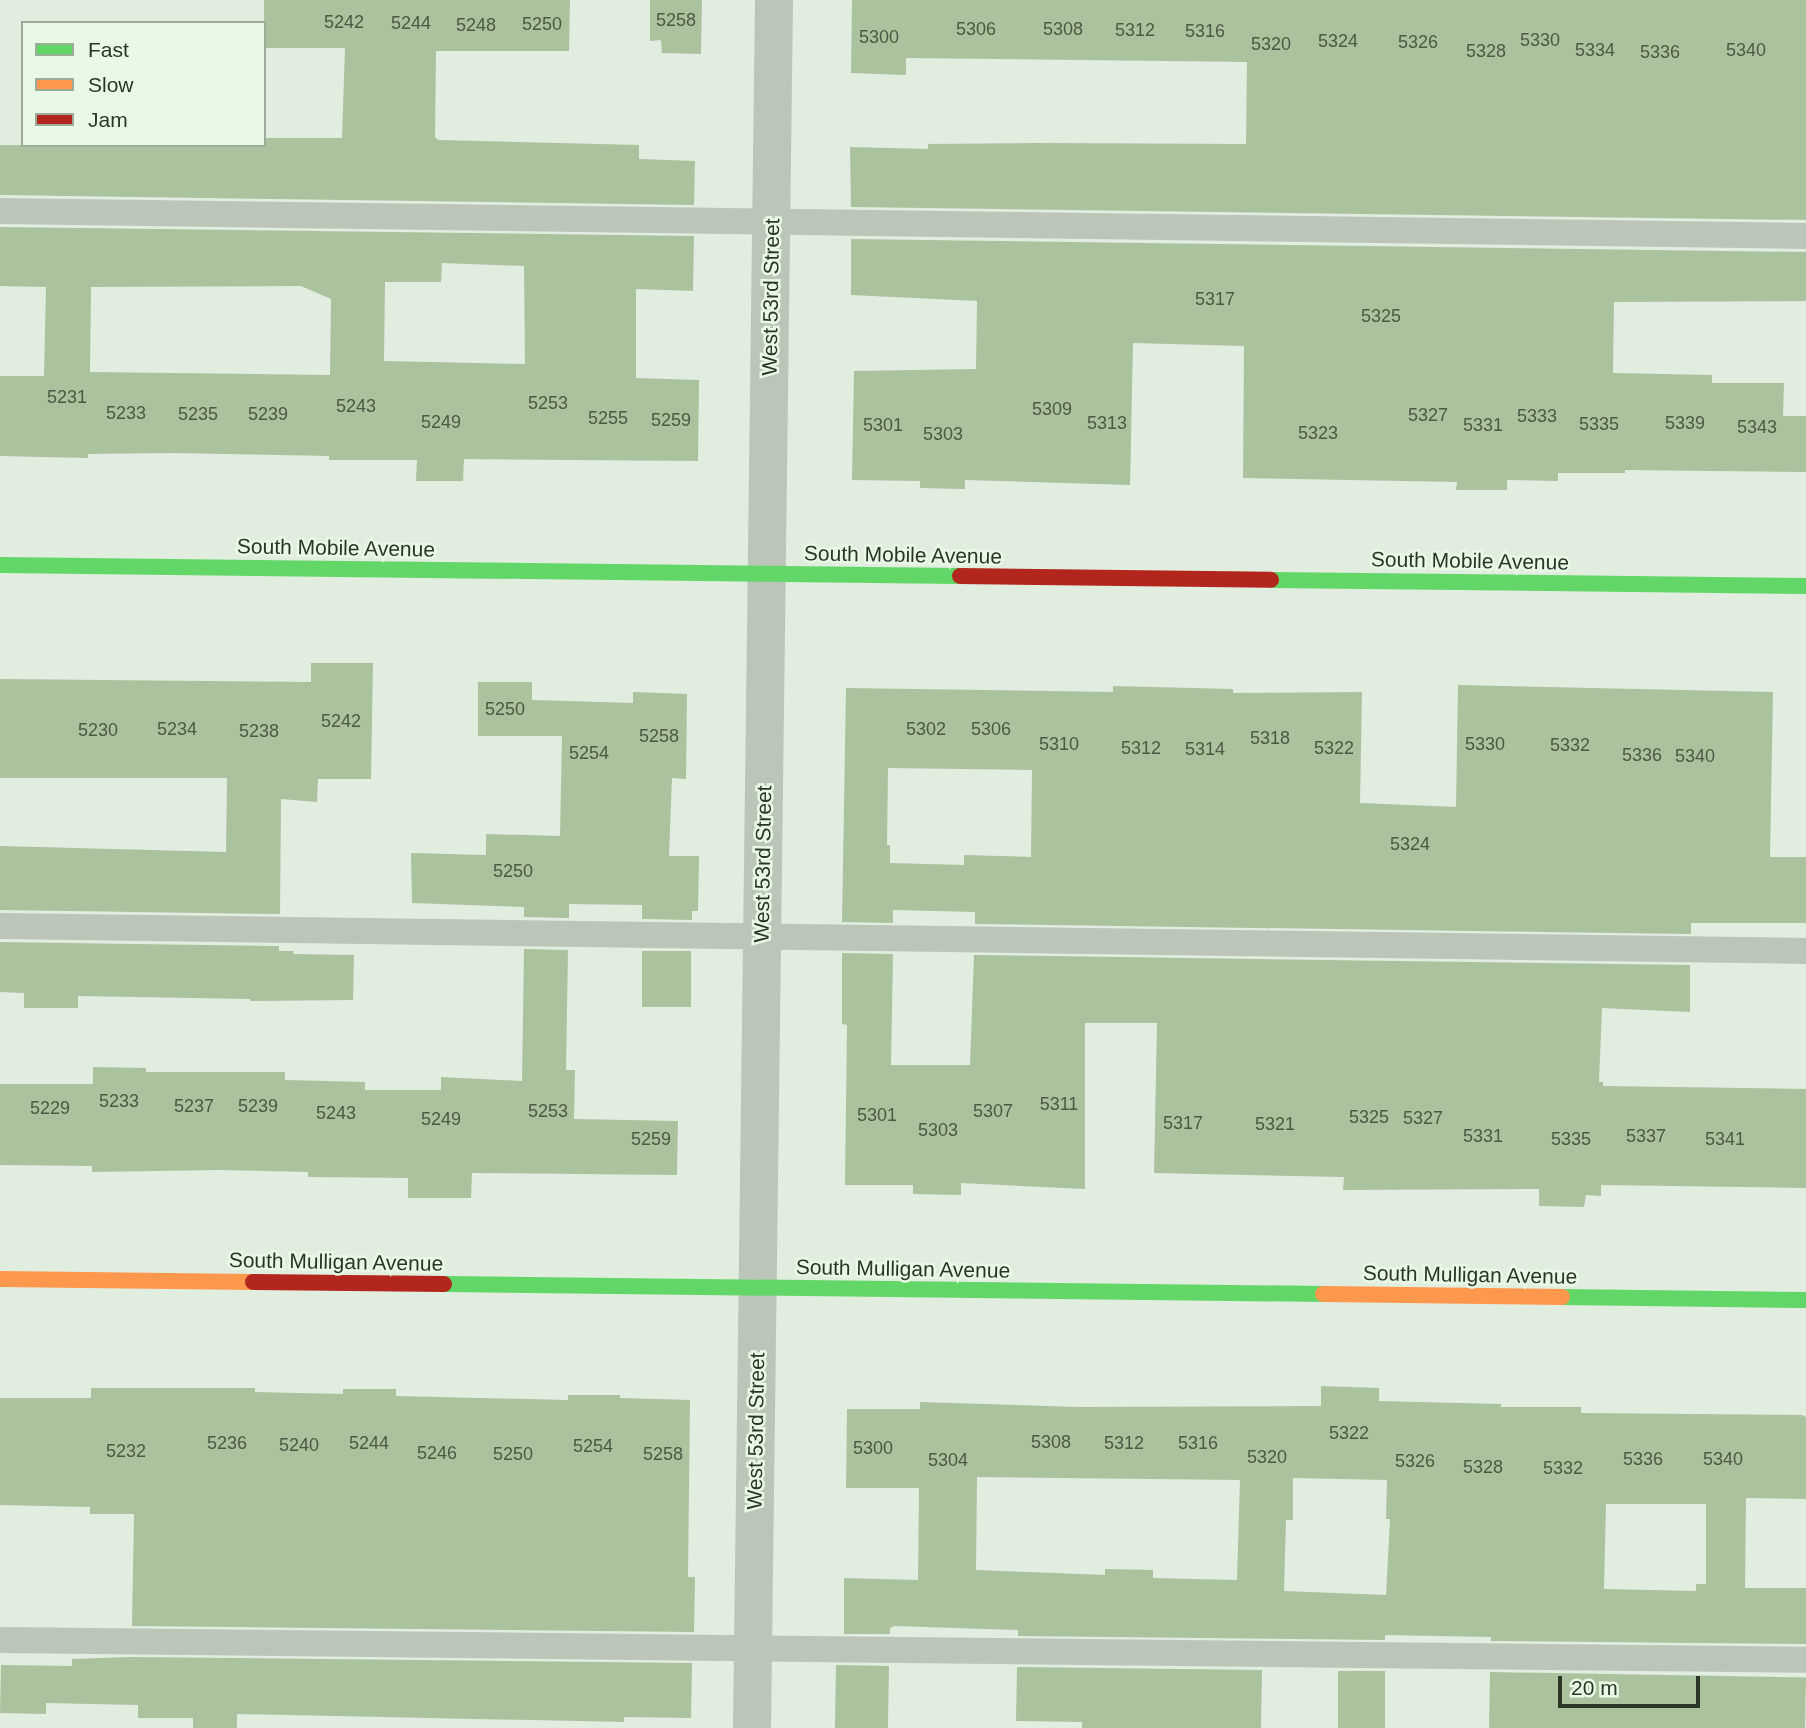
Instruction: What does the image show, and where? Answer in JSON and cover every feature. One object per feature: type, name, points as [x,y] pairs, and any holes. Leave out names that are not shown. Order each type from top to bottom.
[{"type":"street","name":"West 53rd Street","points":[[752,1728],[774,0]]},
{"type":"street","name":"South Mobile Avenue","points":[[0,565],[1806,586]]},
{"type":"street","name":"South Mulligan Avenue","points":[[0,1279],[1806,1300]]},
{"type":"lane","points":[[0,211],[1806,236]]},
{"type":"lane","points":[[0,926],[1806,951]]},
{"type":"lane","points":[[0,1640],[1806,1660]]},
{"type":"building","points":[[264,0],[570,0],[569,51],[436,51],[435,137],[438,140],[639,145],[639,159],[695,161],[694,205],[0,195],[0,145],[266,147],[266,138],[342,138],[345,48],[266,48]]},
{"type":"building","points":[[650,0],[702,0],[701,54],[662,53],[661,40],[650,41]]},
{"type":"building","points":[[852,0],[1806,0],[1806,220],[851,207],[850,147],[928,149],[928,144],[1035,143],[1246,144],[1247,62],[906,58],[906,75],[851,73]]},
{"type":"building","points":[[0,227],[694,236],[693,291],[636,289],[636,378],[699,380],[698,461],[464,459],[463,481],[416,481],[417,460],[329,460],[329,456],[170,453],[88,454],[88,458],[0,456],[0,376],[44,376],[46,287],[0,286]],"holes":[[[442,263],[524,266],[525,364],[384,361],[385,282],[441,282]],[[301,286],[331,299],[330,375],[90,372],[91,287]]]},
{"type":"building","points":[[851,239],[1806,252],[1806,301],[1614,302],[1613,373],[1712,375],[1712,383],[1784,383],[1783,416],[1806,416],[1806,472],[1625,470],[1625,473],[1558,473],[1558,481],[1507,480],[1507,490],[1456,490],[1457,482],[1243,478],[1244,346],[1133,343],[1130,485],[965,480],[965,489],[920,488],[920,481],[852,480],[854,371],[976,369],[977,301],[851,295]]},
{"type":"building","points":[[311,663],[373,663],[371,779],[318,779],[317,802],[281,799],[280,914],[0,910],[0,846],[226,852],[227,778],[0,778],[0,679],[311,682]]},
{"type":"building","points":[[478,682],[532,682],[532,700],[633,703],[633,692],[687,694],[686,779],[672,778],[669,856],[699,856],[698,911],[692,911],[692,920],[642,919],[642,905],[569,904],[569,918],[524,917],[524,907],[412,903],[411,853],[486,855],[486,834],[560,836],[562,736],[478,736]]},
{"type":"building","points":[[1458,685],[1773,692],[1770,857],[1806,857],[1806,923],[1691,923],[1691,934],[975,924],[975,912],[893,910],[893,923],[842,922],[846,688],[1113,692],[1113,686],[1233,689],[1233,693],[1362,692],[1360,803],[1456,807]],"holes":[[[888,768],[1032,770],[1031,857],[964,855],[964,865],[890,863],[890,845],[887,845]]]},
{"type":"building","points":[[0,942],[279,946],[279,951],[294,951],[293,954],[354,955],[353,1000],[250,1001],[78,996],[78,1008],[24,1008],[24,993],[0,992]]},
{"type":"building","points":[[524,949],[568,950],[566,1070],[575,1070],[574,1119],[678,1121],[677,1175],[472,1173],[471,1198],[408,1198],[408,1178],[308,1177],[308,1172],[220,1170],[92,1172],[92,1166],[0,1165],[0,1084],[93,1084],[93,1067],[146,1068],[146,1072],[285,1072],[285,1080],[365,1082],[365,1090],[441,1090],[441,1077],[522,1081]]},
{"type":"building","points":[[642,951],[691,951],[691,1007],[642,1007]]},
{"type":"building","points":[[842,953],[893,954],[891,1065],[970,1065],[974,955],[1690,965],[1690,1012],[1602,1008],[1599,1082],[1603,1082],[1603,1086],[1806,1089],[1806,1188],[1601,1185],[1601,1196],[1586,1195],[1584,1207],[1539,1206],[1539,1189],[1343,1190],[1344,1177],[1154,1173],[1157,1023],[1085,1023],[1085,1189],[961,1183],[961,1195],[913,1194],[913,1185],[845,1185],[847,1025],[842,1024]]},
{"type":"building","points":[[1321,1386],[1379,1388],[1379,1401],[1501,1404],[1501,1407],[1581,1407],[1581,1413],[1802,1415],[1806,1417],[1806,1499],[1746,1498],[1745,1588],[1806,1588],[1806,1644],[1491,1641],[1491,1637],[1385,1635],[1385,1640],[1018,1636],[1018,1630],[894,1626],[890,1628],[890,1634],[844,1634],[844,1578],[918,1580],[919,1488],[846,1488],[847,1409],[920,1409],[920,1402],[1078,1407],[1321,1406]],"holes":[[[977,1477],[1240,1480],[1237,1580],[1153,1578],[1153,1570],[1105,1569],[1105,1575],[976,1570]],[[1293,1478],[1387,1480],[1386,1519],[1390,1519],[1386,1595],[1284,1591],[1286,1520],[1293,1520]],[[1606,1504],[1706,1504],[1706,1584],[1696,1584],[1696,1591],[1604,1589]]]},
{"type":"building","points":[[91,1388],[255,1388],[255,1392],[343,1394],[343,1389],[396,1389],[396,1396],[568,1400],[568,1395],[620,1395],[620,1398],[690,1400],[688,1577],[695,1577],[694,1632],[132,1626],[134,1514],[90,1514],[90,1507],[0,1505],[0,1398],[91,1398]]},
{"type":"building","points":[[131,1657],[692,1663],[691,1718],[624,1717],[624,1722],[237,1714],[237,1728],[193,1728],[193,1718],[138,1718],[138,1705],[46,1703],[46,1714],[0,1713],[1,1665],[72,1666],[72,1659]]},
{"type":"building","points":[[836,1665],[889,1666],[888,1728],[835,1728]]},
{"type":"building","points":[[1017,1667],[1262,1670],[1261,1728],[1082,1728],[1082,1722],[1016,1721]]},
{"type":"building","points":[[1338,1671],[1385,1671],[1385,1728],[1338,1728]]},
{"type":"building","points":[[1490,1672],[1806,1678],[1805,1728],[1489,1728]]},
{"type":"traffic: fast","points":[[0,565],[960,576]]},
{"type":"traffic: fast","points":[[1271,580],[1806,586]]},
{"type":"traffic: fast","points":[[444,1284],[1323,1294]]},
{"type":"traffic: fast","points":[[1562,1297],[1806,1300]]},
{"type":"traffic: slow","points":[[0,1279],[253,1282]]},
{"type":"traffic: slow","points":[[1323,1294],[1562,1297]]},
{"type":"traffic: jam","points":[[960,576],[1271,580]]},
{"type":"traffic: jam","points":[[253,1282],[444,1284]]}]
